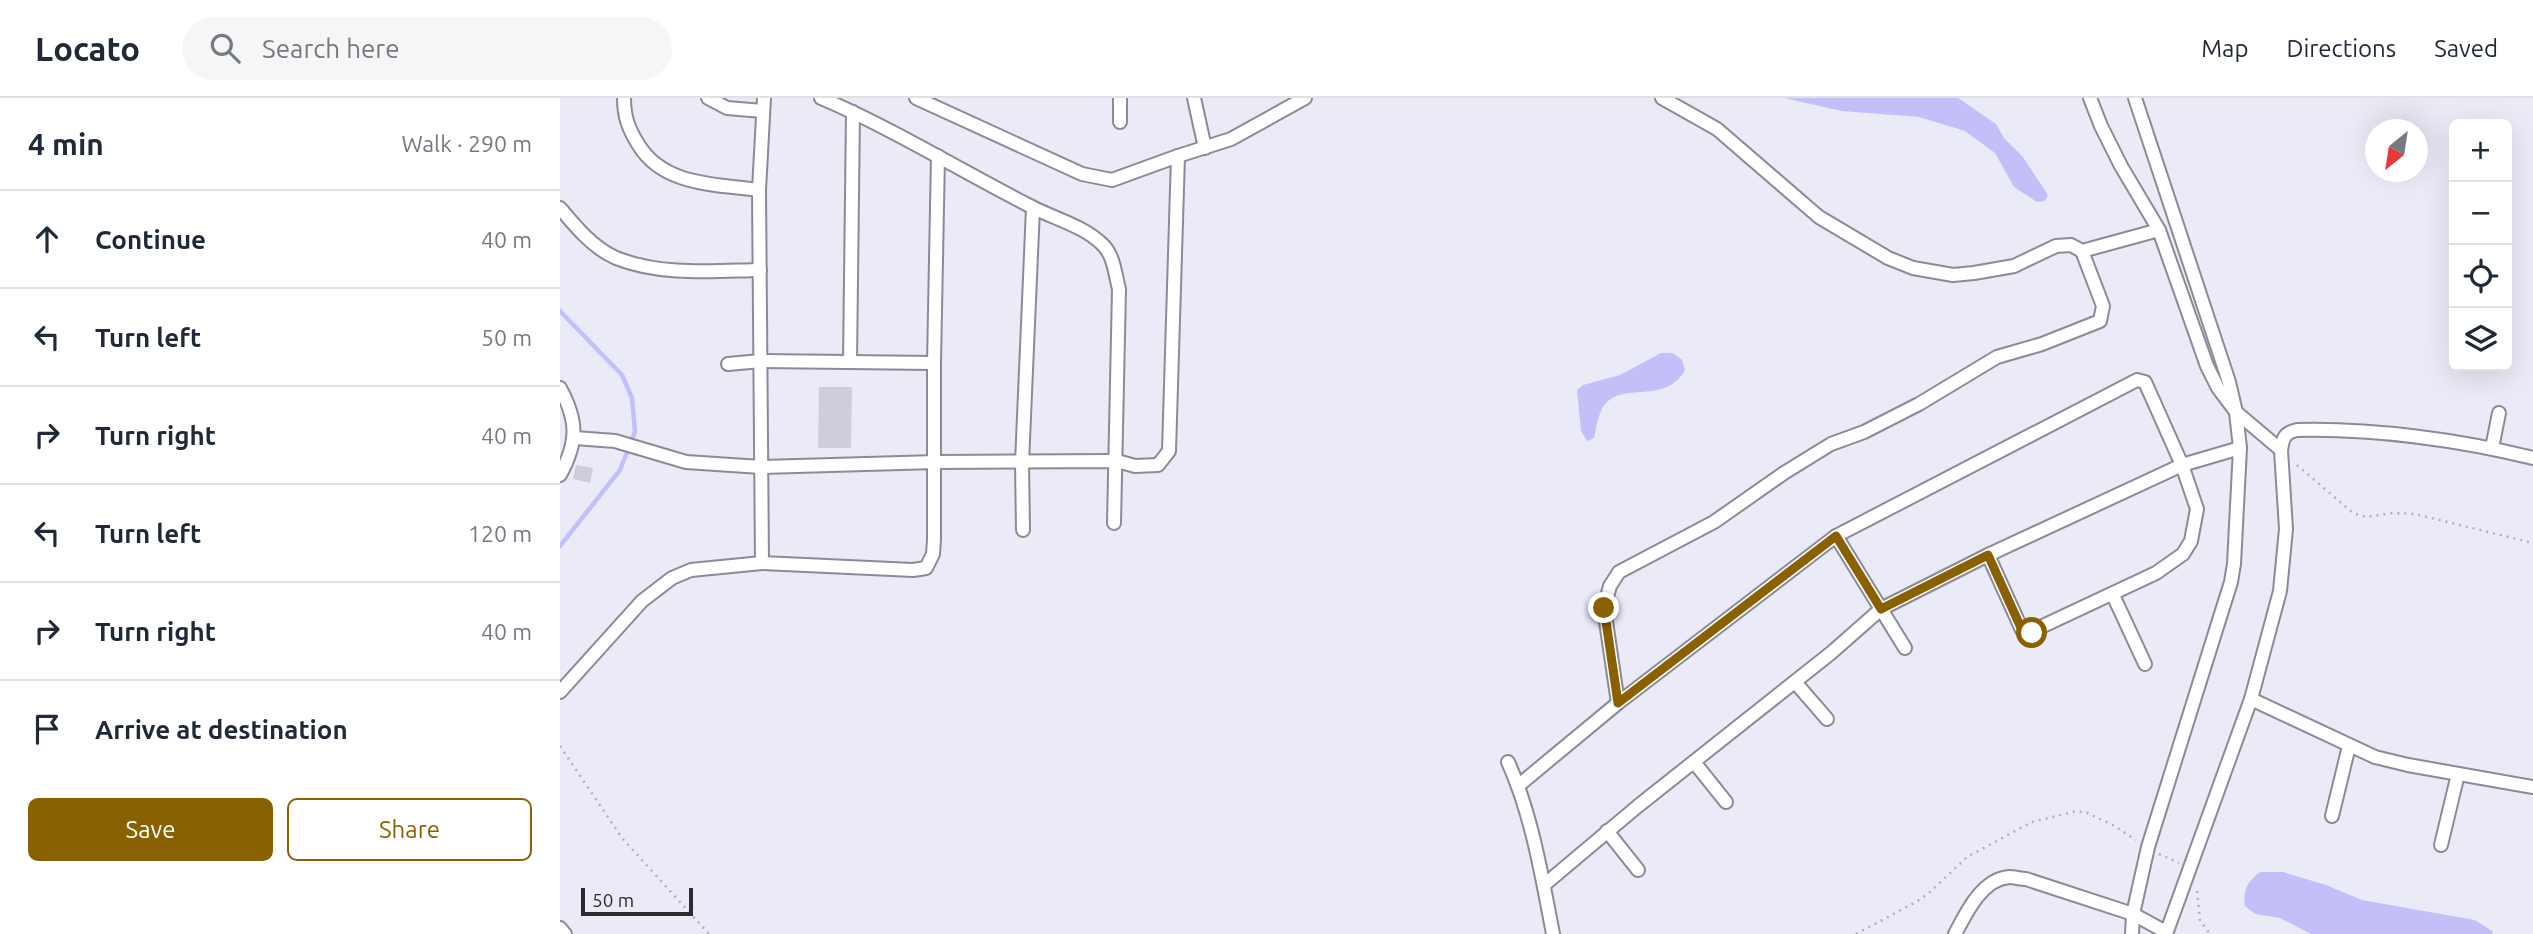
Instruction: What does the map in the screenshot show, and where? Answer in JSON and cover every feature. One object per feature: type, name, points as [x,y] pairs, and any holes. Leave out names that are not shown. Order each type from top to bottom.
[{"type":"street","points":[[624,98],[624,116],[632,134],[643,153],[656,166],[672,176],[759,190]]},
{"type":"street","points":[[708,98],[727,108],[764,104],[759,190],[762,564]]},
{"type":"street","points":[[821,98],[938,156],[1033,208],[1088,233],[1111,254],[1119,289],[1114,523]]},
{"type":"street","points":[[916,98],[1082,174],[1112,180],[1231,139],[1305,98]]},
{"type":"street","points":[[1119,122],[1120,98]]},
{"type":"street","points":[[1194,98],[1205,148]]},
{"type":"street","points":[[1618,703],[1604,608],[1610,586],[1619,572],[1714,522],[1831,444],[1864,432],[1919,404],[1997,357],[2042,344],[2100,321],[2103,306],[2082,251],[2071,245],[2056,246],[2014,267],[1953,275],[1913,268],[1888,258],[1819,217],[1717,129],[1662,98]]},
{"type":"street","points":[[2090,98],[2121,166],[2159,230],[2207,366],[2218,388],[2236,412],[2281,450]]},
{"type":"street","points":[[2132,934],[2133,914],[2148,847],[2231,582],[2240,448],[2229,383],[2134,98]]},
{"type":"street","points":[[850,362],[853,112]]},
{"type":"street","points":[[560,692],[642,601],[672,578],[691,570],[762,564],[914,570],[926,568],[933,554],[934,540],[938,156]]},
{"type":"street","points":[[575,439],[615,441],[686,462],[761,467],[1116,461],[1135,466],[1158,465],[1169,452],[1178,156]]},
{"type":"street","points":[[560,208],[576,227],[598,246],[615,257],[634,263],[654,269],[672,270],[760,270]]},
{"type":"street","points":[[1023,530],[1022,463],[1033,208]]},
{"type":"street","points":[[2082,251],[2159,230]]},
{"type":"street","points":[[728,364],[761,361],[934,363]]},
{"type":"street","points":[[1519,785],[1618,703],[1836,536],[2137,380],[2145,382],[2182,465],[2197,509],[2191,541],[2183,554],[2171,564],[2113,595],[2032,633],[2025,632],[1988,555]]},
{"type":"street","points":[[560,388],[566,399],[575,439],[560,475]]},
{"type":"street","points":[[2492,448],[2499,412]]},
{"type":"street","points":[[1955,934],[1980,894],[1993,881],[2009,877],[2026,879],[2133,914],[2166,933],[2251,699],[2280,591],[2286,529],[2281,450],[2283,437],[2288,432],[2354,429],[2492,448],[2533,458]]},
{"type":"street","points":[[1544,886],[1607,831],[1795,682],[1881,609],[1988,555],[2182,465],[2240,448]]},
{"type":"street","points":[[1836,536],[1905,648]]},
{"type":"street","points":[[2113,595],[2145,664]]},
{"type":"street","points":[[1795,682],[1827,719]]},
{"type":"street","points":[[2251,699],[2375,757],[2533,787]]},
{"type":"street","points":[[2332,816],[2349,746]]},
{"type":"street","points":[[1508,762],[1519,785],[1553,934]]},
{"type":"street","points":[[1694,762],[1726,802]]},
{"type":"street","points":[[2441,845],[2458,774]]},
{"type":"street","points":[[1607,831],[1638,870]]},
{"type":"street","points":[[560,928],[565,934]]},
{"type":"path","points":[[2281,450],[2353,513],[2366,517],[2393,513],[2415,514],[2533,543]]},
{"type":"path","points":[[560,746],[622,838],[709,934]]},
{"type":"path","points":[[1856,934],[1929,893],[1967,857],[2046,817],[2077,811],[2087,813],[2189,867]]},
{"type":"path","points":[[2197,890],[2200,920],[2210,934]]},
{"type":"shaded area","points":[[1784,98],[1958,98],[1996,124],[2004,138],[2023,157],[2048,195],[2045,201],[2037,202],[2014,187],[1995,153],[1965,131],[1919,117],[1842,111]]},
{"type":"shaded area","points":[[1661,353],[1673,353],[1682,360],[1685,370],[1676,381],[1665,388],[1629,393],[1608,401],[1601,411],[1594,438],[1587,441],[1581,431],[1577,390],[1583,385],[1620,375]]},
{"type":"shaded area","points":[[2260,872],[2283,872],[2326,885],[2362,900],[2475,920],[2493,934],[2311,934],[2280,918],[2255,914],[2245,906],[2247,887]]},
{"type":"building","points":[[819,387],[852,387],[851,448],[818,448]]},
{"type":"building","points":[[576,465],[593,468],[590,483],[573,479]]},
{"type":"waterway","points":[[560,311],[622,375],[632,398],[635,432],[620,470],[560,546]]},
{"type":"route","points":[[1604,608],[1618,703],[1836,536],[1881,609],[1988,555],[2022,630],[2028,634],[2032,633]]}]
